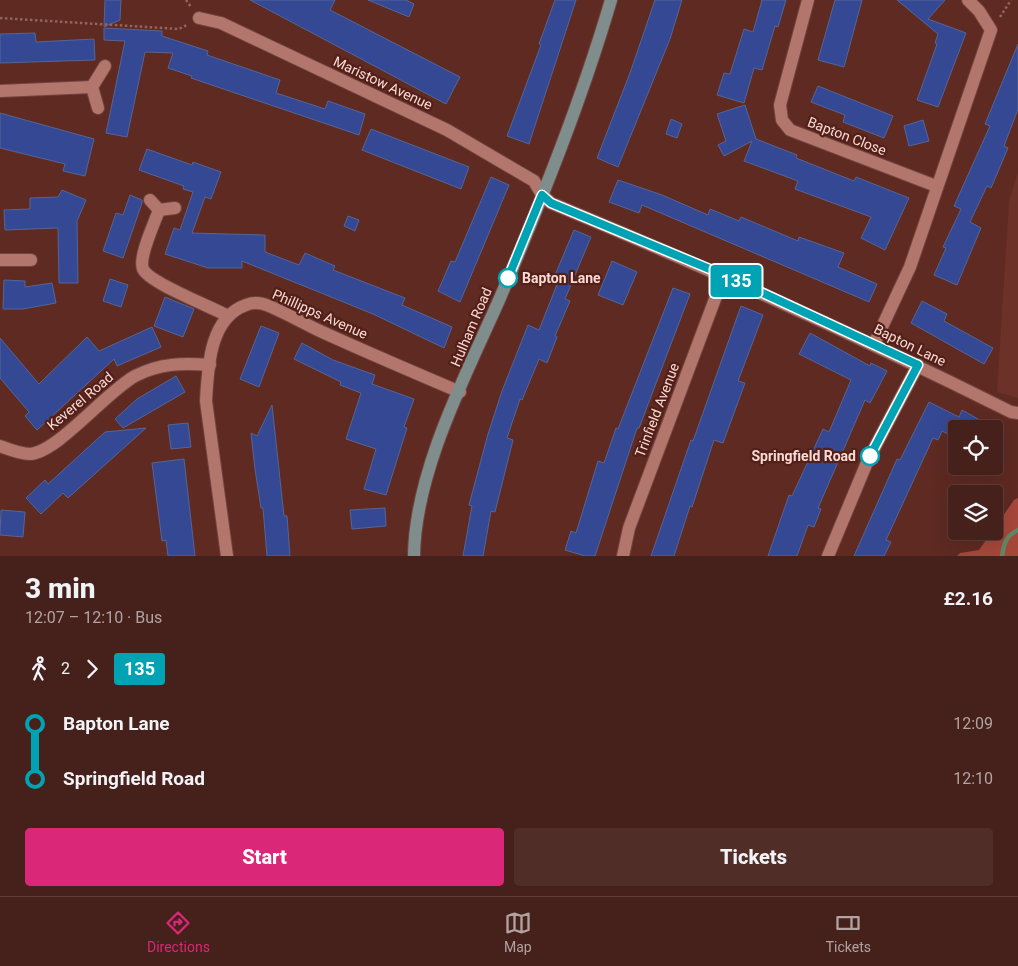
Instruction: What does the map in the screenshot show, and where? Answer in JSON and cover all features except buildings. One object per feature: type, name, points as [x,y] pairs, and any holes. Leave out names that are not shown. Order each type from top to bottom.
[{"type":"street","name":"Hulham Road","points":[[414,556],[422,496],[438,442],[542,195],[592,64],[611,0]]},
{"type":"street","name":"Bapton Close","points":[[808,0],[780,105],[782,120],[790,130],[936,186]]},
{"type":"street","points":[[874,344],[910,267],[936,186],[991,30],[979,11],[968,0]]},
{"type":"street","name":"Maristow Avenue","points":[[199,18],[220,23],[447,130],[534,181],[542,195]]},
{"type":"street","points":[[98,108],[92,87],[104,66]]},
{"type":"street","points":[[0,91],[92,87]]},
{"type":"street","name":"Bapton Lane","points":[[542,195],[551,203],[724,275],[918,365],[1011,412],[1018,413]]},
{"type":"street","points":[[150,200],[159,210]]},
{"type":"street","points":[[159,210],[175,208]]},
{"type":"street","points":[[159,210],[142,256],[143,269],[150,277],[228,316],[220,326],[215,340],[206,401],[227,556]]},
{"type":"street","points":[[0,260],[31,260]]},
{"type":"street","name":"Trinfield Avenue","points":[[623,556],[629,528],[724,275]]},
{"type":"street","name":"Phillipps Avenue","points":[[228,316],[246,305],[258,303],[268,306],[320,331],[460,392]]},
{"type":"street","name":"Keverel Road","points":[[0,446],[29,454],[39,451],[56,441],[114,390],[134,376],[158,367],[178,363],[210,365]]},
{"type":"street","points":[[828,556],[868,460],[918,365]]},
{"type":"path","points":[[991,30],[1011,0]]},
{"type":"path","points":[[0,18],[179,29],[199,18]]},
{"type":"shaded area","points":[[1018,172],[1018,398],[997,392],[1009,201]]},
{"type":"shaded area","points":[[1018,498],[1018,556],[957,556],[960,553],[979,550],[986,540],[1003,540],[1003,516],[1014,500]]},
{"type":"waterway","points":[[1002,556],[1006,540],[1018,530]]},
{"type":"bus line","name":"135","points":[[508,278],[542,195],[551,203],[724,275],[918,365],[870,456]]},
{"type":"place","name":"Bapton Lane","points":[[508,278]]},
{"type":"place","name":"Springfield Road","points":[[870,456]]}]
